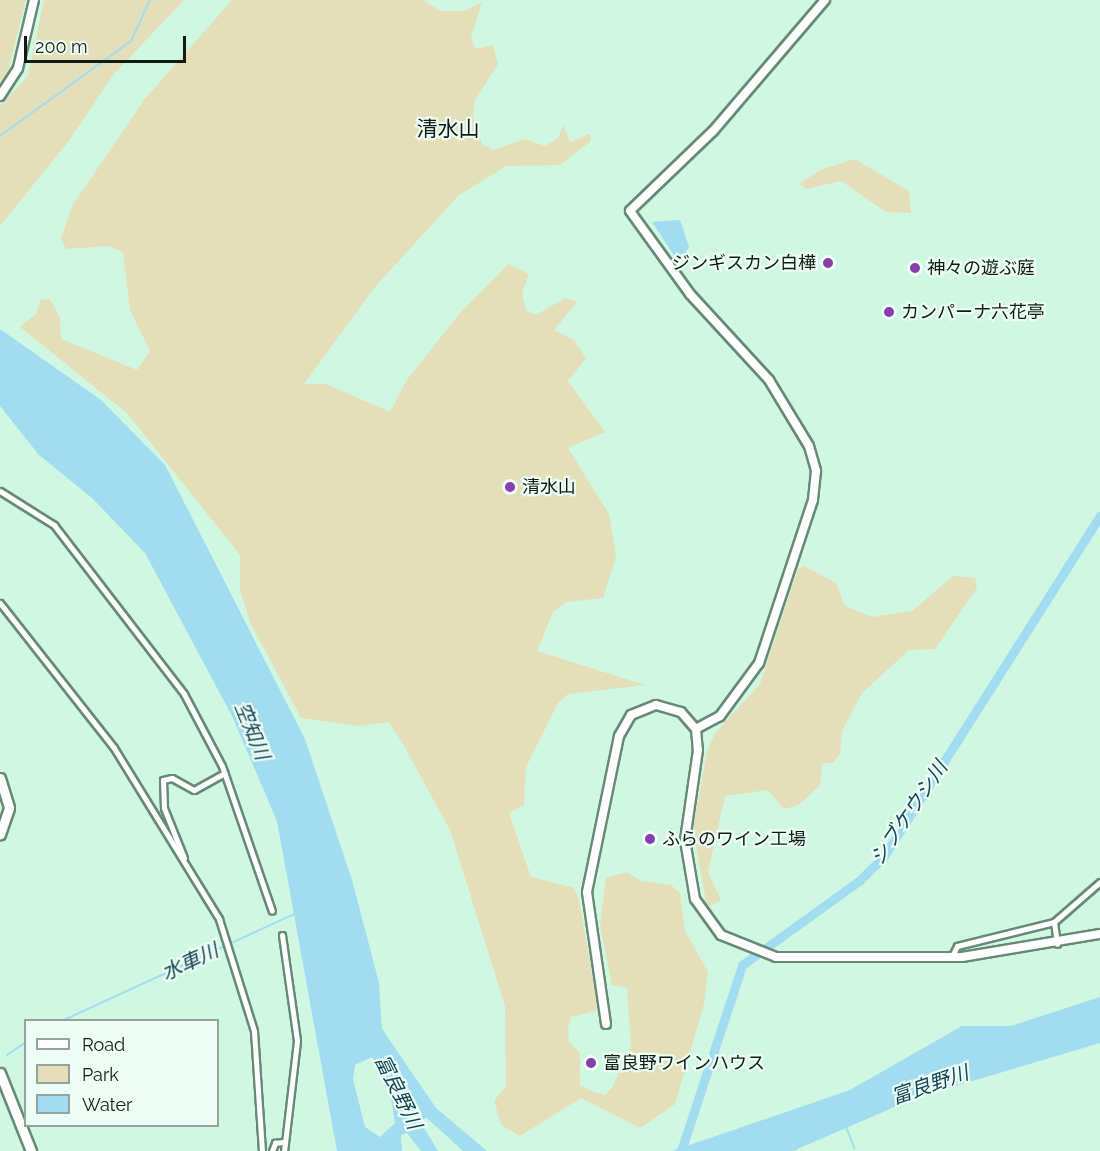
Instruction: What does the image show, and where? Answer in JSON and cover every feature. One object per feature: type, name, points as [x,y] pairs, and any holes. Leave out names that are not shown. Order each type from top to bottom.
[{"type":"highway","points":[[0,778],[9,808],[0,834]]},
{"type":"highway","points":[[0,1073],[31,1151]]},
{"type":"street","points":[[0,96],[18,68],[34,0]]},
{"type":"street","points":[[696,729],[720,716],[759,663],[813,500],[816,471],[809,446],[769,380],[690,294],[630,212],[713,130],[825,0]]},
{"type":"street","points":[[0,491],[54,525],[135,624],[184,694],[225,773],[272,911]]},
{"type":"street","points":[[0,603],[98,725],[184,858],[219,919],[244,986],[259,1064],[262,1151]]},
{"type":"street","points":[[606,1023],[587,892],[619,736],[632,715],[656,705],[681,712],[696,729],[699,750],[685,831],[689,875],[704,918],[736,945],[776,957],[951,958],[1057,945],[1100,934]]},
{"type":"street","points":[[184,858],[164,808],[163,780],[172,778],[194,790],[225,773]]},
{"type":"street","points":[[951,958],[957,946],[1054,922],[1100,882]]},
{"type":"street","points":[[1054,922],[1057,945]]},
{"type":"street","points":[[282,935],[297,1041],[283,1142],[284,1151]]},
{"type":"street","points":[[272,1151],[275,1143],[283,1142]]},
{"type":"green space","points":[[0,0],[26,0],[8,71],[0,82]]},
{"type":"green space","points":[[44,0],[184,0],[114,74],[68,142],[0,226],[0,106],[28,76]]},
{"type":"green space","points":[[232,0],[423,0],[440,11],[464,11],[482,2],[471,38],[476,49],[493,45],[498,64],[475,100],[473,116],[482,144],[493,150],[525,139],[545,146],[558,138],[563,125],[570,142],[590,134],[591,141],[560,165],[506,166],[458,196],[375,287],[304,384],[326,384],[390,412],[406,381],[460,313],[509,264],[529,274],[522,293],[526,311],[536,315],[565,298],[577,302],[554,330],[574,340],[586,358],[568,381],[605,432],[568,448],[609,514],[616,557],[603,598],[566,602],[553,612],[537,651],[645,685],[568,694],[558,703],[526,767],[524,805],[509,813],[531,877],[574,888],[579,899],[597,1002],[596,1011],[571,1017],[568,1029],[569,1042],[580,1053],[580,1085],[591,1091],[605,1095],[612,1088],[631,1046],[627,988],[612,985],[600,925],[606,878],[627,872],[641,881],[671,885],[680,893],[685,931],[708,972],[704,1004],[675,1104],[640,1128],[581,1098],[520,1136],[501,1125],[494,1101],[506,1086],[505,1006],[450,830],[403,744],[389,722],[359,726],[301,718],[250,622],[240,590],[240,555],[127,413],[20,327],[36,314],[40,300],[50,299],[60,318],[61,339],[137,370],[150,351],[130,310],[123,252],[109,246],[66,249],[61,239],[72,206],[144,100]]},
{"type":"green space","points":[[855,159],[909,191],[911,213],[886,212],[841,181],[806,189],[799,184],[820,170]]},
{"type":"green space","points":[[804,566],[836,583],[845,606],[872,617],[912,611],[953,576],[975,578],[977,588],[935,649],[909,650],[862,693],[842,731],[840,754],[833,763],[822,763],[820,785],[799,805],[784,809],[768,790],[725,796],[708,872],[721,900],[707,907],[693,829],[707,752],[715,733],[760,684],[798,569]]},
{"type":"water","points":[[680,220],[689,247],[683,257],[675,257],[652,222]]},
{"type":"water","points":[[0,329],[101,400],[165,465],[305,739],[352,880],[379,983],[382,1029],[436,1108],[487,1151],[463,1151],[427,1118],[419,1120],[438,1151],[421,1151],[407,1133],[401,1135],[402,1151],[337,1151],[277,821],[232,716],[145,553],[92,498],[39,455],[0,406]],"holes":[[[372,1057],[389,1086],[395,1123],[380,1137],[365,1127],[353,1079],[355,1065]]]},
{"type":"water","name":"富良野川","points":[[1100,997],[1100,1043],[915,1098],[793,1151],[672,1151],[850,1090],[962,1026],[1011,1026]]},
{"type":"waterway","points":[[0,136],[131,41],[150,0]]},
{"type":"waterway","name":"シブケウシ川","points":[[681,1151],[742,965],[859,881],[884,856],[1100,516]]},
{"type":"waterway","name":"水車川","points":[[66,1019],[294,914]]},
{"type":"waterway","name":"水車川","points":[[7,1055],[24,1043]]},
{"type":"waterway","points":[[846,1126],[855,1148]]},
{"type":"place","name":"ジンギスカン白樺","points":[[828,263]]},
{"type":"place","name":"神々の遊ぶ庭","points":[[915,268]]},
{"type":"place","name":"カンパーナ六花亭","points":[[889,312]]},
{"type":"place","name":"清水山","points":[[510,487]]},
{"type":"place","name":"ふらのワイン工場","points":[[650,839]]},
{"type":"place","name":"富良野ワインハウス","points":[[591,1063]]},
{"type":"district","name":"清水山","points":[[448,129]]},
{"type":"water label","name":"空知川","points":[[252,731]]}]
